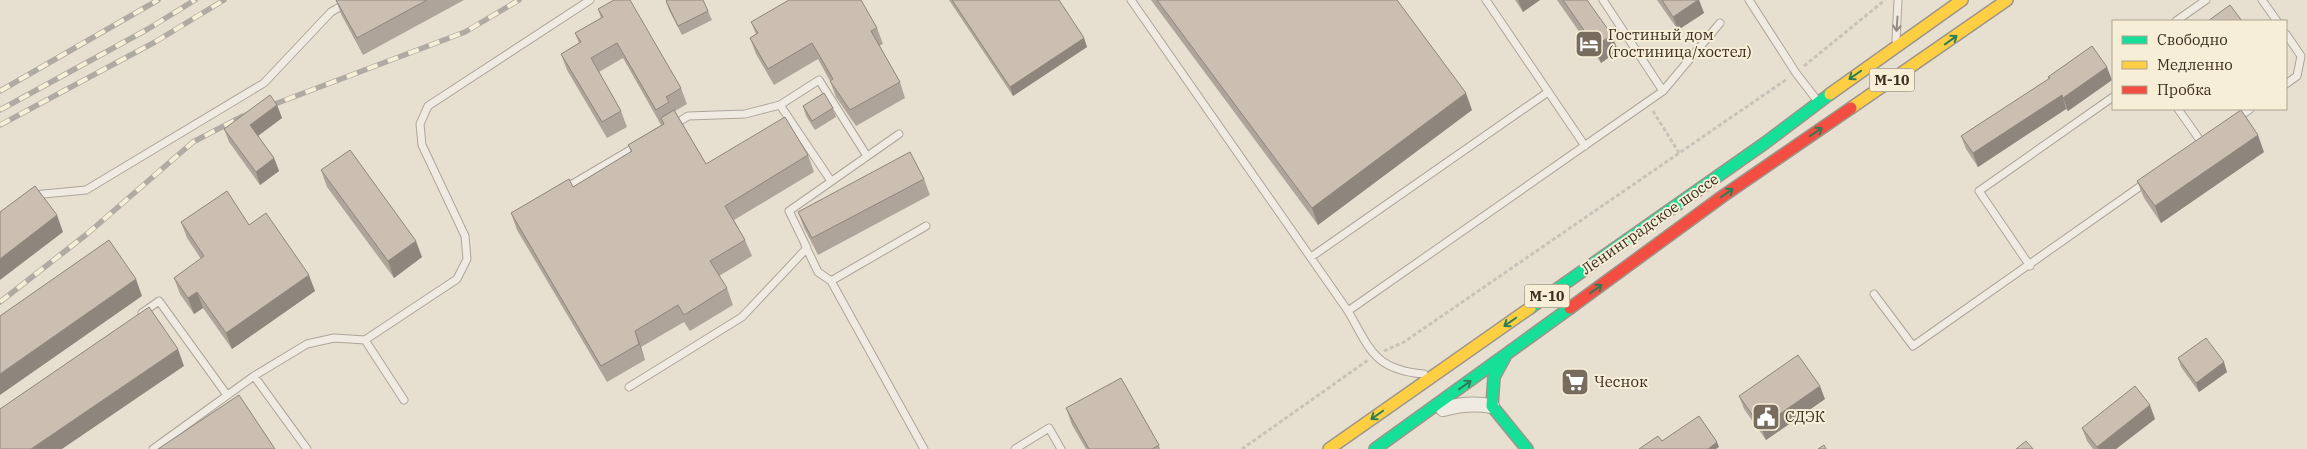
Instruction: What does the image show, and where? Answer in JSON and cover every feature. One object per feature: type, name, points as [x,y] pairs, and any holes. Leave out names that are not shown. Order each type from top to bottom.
[{"type":"main road","name":"М-10","points":[[1895,47],[1962,0]]},
{"type":"main road","name":"Ленинградское шоссе","points":[[1375,449],[1426,414],[1776,159],[2007,0]]},
{"type":"main road","name":"Ленинградское шоссе","points":[[1329,449],[1764,143],[1895,47]]},
{"type":"main road","points":[[1506,355],[1494,377],[1492,406],[1527,449]]},
{"type":"street","points":[[1426,414],[1457,405],[1477,404],[1492,406]]},
{"type":"lane","points":[[29,198],[36,194],[86,190],[264,83],[331,12],[352,0]]},
{"type":"lane","points":[[153,449],[254,376],[307,344],[334,338],[365,340],[457,279],[468,259],[465,236],[422,145],[420,124],[428,106],[590,0]]},
{"type":"lane","points":[[1132,0],[1348,311],[1374,356],[1392,367],[1411,373],[1434,375]]},
{"type":"lane","points":[[1486,0],[1585,146]]},
{"type":"lane","points":[[1603,0],[1663,91]]},
{"type":"lane","points":[[1750,0],[1796,73],[1818,102]]},
{"type":"lane","points":[[1895,47],[1898,0]]},
{"type":"lane","points":[[2177,20],[2206,0]]},
{"type":"lane","points":[[2262,0],[2276,20]]},
{"type":"lane","points":[[1348,311],[1663,91],[1720,23]]},
{"type":"lane","points":[[2287,35],[2301,56],[2297,76],[2287,83]]},
{"type":"lane","points":[[663,131],[688,116],[745,114],[780,105],[819,80],[867,156]]},
{"type":"lane","points":[[1311,257],[1548,92]]},
{"type":"lane","points":[[2030,266],[1979,191],[2112,98]]},
{"type":"lane","points":[[780,105],[831,182]]},
{"type":"lane","points":[[2179,110],[2202,143]]},
{"type":"lane","points":[[2234,120],[2249,110]]},
{"type":"lane","points":[[899,134],[789,211],[818,272],[831,281],[924,449]]},
{"type":"lane","points":[[2194,148],[2210,137]]},
{"type":"lane","points":[[553,196],[646,141]]},
{"type":"lane","points":[[1874,294],[1913,346],[2030,266],[2154,176]]},
{"type":"lane","points":[[831,281],[926,226]]},
{"type":"lane","points":[[629,387],[742,317],[807,248]]},
{"type":"lane","points":[[135,318],[158,301],[227,395]]},
{"type":"lane","points":[[365,340],[404,400]]},
{"type":"lane","points":[[254,376],[307,449]]},
{"type":"lane","points":[[1015,449],[1049,428],[1061,449]]},
{"type":"path","points":[[1242,449],[1374,356],[1404,342],[1796,73],[1886,0]]},
{"type":"path","points":[[1647,102],[1679,153]]},
{"type":"building","points":[[336,0],[427,0],[357,38]]},
{"type":"building","points":[[614,0],[630,0],[681,88],[666,97],[669,102],[656,110],[617,43],[591,58],[621,111],[602,122],[561,54],[581,42],[575,33],[603,17],[598,9]]},
{"type":"building","points":[[703,0],[708,11],[678,26],[666,1]]},
{"type":"building","points":[[789,0],[861,0],[877,28],[871,31],[900,82],[850,110],[830,81],[833,79],[812,43],[768,69],[750,38],[758,33],[751,22]]},
{"type":"building","points":[[952,0],[1059,0],[1084,38],[1010,87]]},
{"type":"building","points":[[1157,0],[1397,0],[1466,93],[1312,208]]},
{"type":"building","points":[[1563,0],[1587,0],[1612,35],[1595,46]]},
{"type":"building","points":[[1662,0],[1698,0],[1673,17]]},
{"type":"building","points":[[2230,5],[2241,20],[2209,20]]},
{"type":"building","points":[[2092,46],[2107,67],[2063,98],[2062,95],[1973,153],[1961,136],[2050,78],[2048,77]]},
{"type":"building","points":[[824,93],[833,108],[812,121],[803,106]]},
{"type":"building","points":[[270,95],[277,105],[250,125],[274,158],[256,172],[224,129]]},
{"type":"building","points":[[674,110],[706,164],[785,117],[808,155],[725,206],[745,240],[710,261],[727,288],[684,315],[678,305],[635,331],[639,344],[601,366],[511,213],[569,179],[573,187],[632,151],[628,145],[664,124],[661,118]]},
{"type":"building","points":[[2241,110],[2258,135],[2155,206],[2137,181]]},
{"type":"building","points":[[350,150],[416,241],[388,261],[321,170]]},
{"type":"building","points":[[910,152],[924,179],[812,238],[798,212]]},
{"type":"building","points":[[35,186],[57,215],[0,259],[0,212]]},
{"type":"building","points":[[227,191],[249,225],[266,213],[309,275],[226,333],[197,292],[188,298],[174,278],[204,256],[181,222]]},
{"type":"building","points":[[109,240],[136,279],[0,374],[0,316]]},
{"type":"building","points":[[149,307],[178,349],[31,449],[0,449],[0,409]]},
{"type":"building","points":[[2206,338],[2224,362],[2196,383],[2178,358]]},
{"type":"building","points":[[1798,355],[1820,386],[1761,427],[1739,396]]},
{"type":"building","points":[[1121,378],[1159,445],[1152,449],[1089,449],[1066,408]]},
{"type":"building","points":[[2135,386],[2150,405],[2097,447],[2082,428]]},
{"type":"building","points":[[239,395],[275,449],[158,449]]},
{"type":"building","points":[[1699,416],[1717,442],[1708,449],[1639,449],[1658,436],[1662,441]]},
{"type":"building","points":[[2026,441],[2033,449],[2016,449]]},
{"type":"building","points":[[1824,445],[1826,449],[1818,449]]},
{"type":"railway","points":[[0,91],[158,0]]},
{"type":"railway","points":[[0,110],[148,29],[195,0]]},
{"type":"railway","points":[[0,125],[155,42],[224,0]]},
{"type":"railway","points":[[0,302],[87,234],[193,142],[243,116],[465,32],[519,0]]},
{"type":"traffic: fast","points":[[1530,308],[1765,143],[1830,94]]},
{"type":"traffic: fast","points":[[1375,449],[1570,308]]},
{"type":"traffic: fast","points":[[1505,357],[1494,377],[1492,406],[1527,449]]},
{"type":"traffic: slow","points":[[1830,94],[1962,0]]},
{"type":"traffic: slow","points":[[1851,108],[2007,0]]},
{"type":"traffic: slow","points":[[1329,449],[1530,308]]},
{"type":"traffic: jam","points":[[1570,308],[1723,196],[1851,108]]},
{"type":"place","name":"Гостиный дом (гостиница/хостел)","points":[[1589,44]]},
{"type":"place","name":"Чеснок","points":[[1575,382]]},
{"type":"place","name":"СДЭК","points":[[1766,417]]}]
